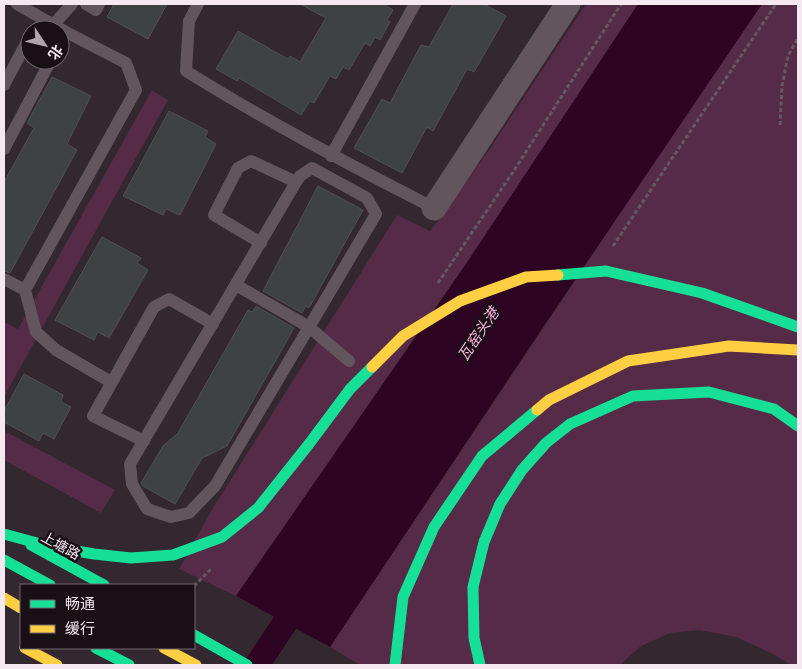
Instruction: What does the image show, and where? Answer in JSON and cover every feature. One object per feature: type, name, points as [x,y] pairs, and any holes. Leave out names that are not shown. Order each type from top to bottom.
[{"type":"main road","points":[[4,532],[48,546],[131,558],[173,555],[222,537],[258,508],[350,389],[403,336],[460,301],[526,276],[606,271],[702,293],[798,327]]},
{"type":"main road","points":[[395,665],[403,597],[434,527],[482,456],[549,400],[628,361],[729,346],[798,350]]},
{"type":"main road","points":[[480,665],[474,638],[472,587],[484,542],[500,504],[522,470],[546,443],[570,424],[633,396],[709,392],[774,409],[798,426]]},
{"type":"main road","name":"上塘路","points":[[4,532],[102,584]]},
{"type":"main road","points":[[4,560],[48,584]]},
{"type":"main road","points":[[4,598],[20,607]]},
{"type":"main road","points":[[195,636],[247,665]]},
{"type":"main road","points":[[27,649],[57,665]]},
{"type":"main road","points":[[98,649],[128,665]]},
{"type":"main road","points":[[166,649],[196,665]]},
{"type":"street","points":[[434,208],[568,4]]},
{"type":"lane","points":[[17,4],[47,20]]},
{"type":"lane","points":[[58,20],[72,4]]},
{"type":"lane","points":[[86,4],[96,10],[99,4]]},
{"type":"lane","points":[[198,4],[189,20],[186,71],[331,156],[434,208]]},
{"type":"lane","points":[[331,156],[414,4]]},
{"type":"lane","points":[[38,20],[40,16]]},
{"type":"lane","points":[[70,41],[126,63],[136,90],[25,290],[36,332],[56,350],[111,382]]},
{"type":"lane","points":[[4,85],[20,55]]},
{"type":"lane","points":[[4,149],[46,70]]},
{"type":"lane","points":[[261,243],[214,215],[238,168],[251,161],[296,182]]},
{"type":"lane","points":[[312,168],[367,198],[376,214],[215,486],[189,513],[171,517],[148,509],[132,484],[130,464],[261,243],[300,176],[312,168]]},
{"type":"lane","points":[[4,278],[25,290]]},
{"type":"lane","points":[[236,285],[309,327],[349,360]]},
{"type":"lane","points":[[144,441],[93,416],[154,307],[169,299],[213,324]]},
{"type":"path","points":[[434,288],[513,172],[621,4]]},
{"type":"path","points":[[611,248],[776,4]]},
{"type":"path","points":[[780,125],[783,79],[788,56],[798,38]]},
{"type":"path","points":[[195,585],[216,564]]},
{"type":"shaded area","points":[[586,4],[638,4],[468,261],[236,596],[179,569],[213,508],[397,215],[430,231],[491,147]]},
{"type":"shaded area","points":[[760,4],[798,4],[798,665],[791,665],[773,654],[736,637],[699,630],[670,633],[641,646],[620,665],[360,665],[330,647]]},
{"type":"shaded area","points":[[152,90],[168,100],[4,397],[4,322],[18,329]]},
{"type":"shaded area","points":[[4,431],[115,490],[101,513],[4,460]]},
{"type":"water","points":[[638,4],[762,4],[541,330],[330,647],[236,596],[468,261]]},
{"type":"building","points":[[114,4],[167,4],[148,39],[107,17]]},
{"type":"building","points":[[300,4],[383,4],[393,10],[387,20],[390,22],[380,40],[375,37],[370,46],[365,43],[349,70],[343,67],[336,79],[330,76],[314,103],[310,101],[301,115],[239,78],[237,81],[216,69],[238,31],[288,59],[290,56],[300,62],[326,18]]},
{"type":"building","points":[[453,4],[484,4],[506,16],[474,72],[467,69],[433,131],[427,127],[402,173],[354,148],[382,99],[390,103],[421,45],[429,47]]},
{"type":"building","points":[[52,77],[91,96],[67,144],[77,150],[10,273],[4,271],[4,182],[34,128],[27,123]]},
{"type":"building","points":[[169,111],[208,131],[205,137],[216,144],[180,215],[166,209],[163,215],[123,196]]},
{"type":"building","points":[[318,186],[363,210],[309,308],[306,306],[302,313],[263,291]]},
{"type":"building","points":[[102,237],[141,258],[137,263],[148,270],[109,338],[98,332],[94,340],[55,320]]},
{"type":"building","points":[[256,306],[294,328],[227,446],[202,458],[175,504],[143,486],[141,483],[163,446],[178,433],[248,310],[252,312]]},
{"type":"building","points":[[24,374],[63,395],[61,402],[71,407],[54,439],[43,433],[39,441],[4,422],[4,411]]},
{"type":"waterway","name":"瓦窑头港","points":[[257,665],[304,594]]},
{"type":"traffic: fast","points":[[558,275],[606,271],[702,293],[798,327]]},
{"type":"traffic: fast","points":[[4,534],[48,546],[131,558],[173,555],[222,537],[258,508],[350,389],[372,367]]},
{"type":"traffic: fast","points":[[480,665],[474,638],[473,587],[484,542],[500,504],[522,470],[546,443],[570,424],[633,396],[709,392],[774,409],[798,426]]},
{"type":"traffic: fast","points":[[395,665],[403,597],[434,527],[482,456],[537,410]]},
{"type":"traffic: fast","points":[[31,545],[102,584]]},
{"type":"traffic: fast","points":[[4,560],[48,584]]},
{"type":"traffic: fast","points":[[195,636],[247,665]]},
{"type":"traffic: fast","points":[[98,649],[129,665]]},
{"type":"traffic: slow","points":[[372,367],[403,336],[460,301],[526,277],[558,275]]},
{"type":"traffic: slow","points":[[537,410],[549,400],[628,361],[729,346],[798,350]]},
{"type":"traffic: slow","points":[[4,598],[20,607]]},
{"type":"traffic: slow","points":[[27,649],[57,665]]},
{"type":"traffic: slow","points":[[166,649],[196,665]]}]
